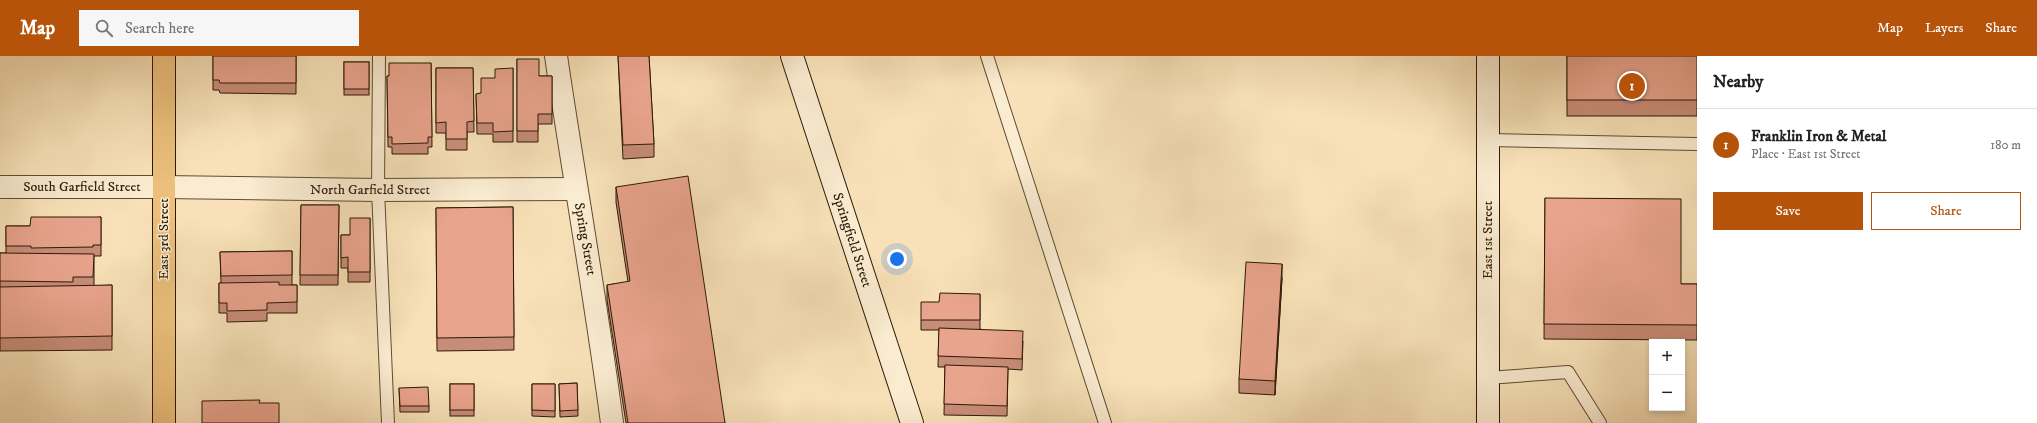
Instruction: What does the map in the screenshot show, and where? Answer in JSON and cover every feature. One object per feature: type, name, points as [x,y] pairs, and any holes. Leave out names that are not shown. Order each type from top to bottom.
[{"type":"main road","name":"East 3rd Street","points":[[164,56],[164,423]]},
{"type":"street","name":"Spring Street","points":[[556,56],[576,189],[595,296],[612,423]]},
{"type":"street","name":"Springfield Street","points":[[792,56],[912,423]]},
{"type":"street","name":"East 1st Street","points":[[1488,56],[1488,423]]},
{"type":"street","name":"South Garfield Street","points":[[0,188],[164,187]]},
{"type":"street","name":"North Garfield Street","points":[[164,187],[378,190],[576,189]]},
{"type":"lane","points":[[378,56],[378,190],[388,423]]},
{"type":"lane","points":[[987,56],[1105,423]]},
{"type":"lane","points":[[1488,140],[1697,144]]},
{"type":"lane","points":[[1488,378],[1568,372],[1600,423]]},
{"type":"building","points":[[213,56],[296,56],[296,83],[220,83],[219,80],[213,80]]},
{"type":"building","points":[[618,56],[649,56],[654,144],[623,145]]},
{"type":"building","points":[[1567,56],[1697,56],[1697,100],[1567,100]]},
{"type":"building","points":[[517,59],[539,59],[539,76],[552,76],[552,114],[538,114],[538,131],[517,131]]},
{"type":"building","points":[[344,62],[369,62],[369,89],[344,89]]},
{"type":"building","points":[[389,63],[431,63],[432,137],[428,137],[428,143],[392,144],[392,137],[388,137],[387,76],[389,76]]},
{"type":"building","points":[[436,68],[473,68],[474,121],[467,122],[467,139],[446,139],[446,122],[436,123]]},
{"type":"building","points":[[513,68],[513,131],[493,132],[493,123],[477,123],[476,94],[481,93],[481,78],[495,78],[495,69]]},
{"type":"building","points":[[688,176],[725,423],[628,423],[607,285],[630,281],[616,187]]},
{"type":"building","points":[[1545,198],[1681,199],[1681,284],[1697,284],[1697,325],[1544,324]]},
{"type":"building","points":[[301,205],[339,205],[338,275],[300,275]]},
{"type":"building","points":[[513,207],[514,337],[437,338],[436,208]]},
{"type":"building","points":[[31,217],[101,217],[101,245],[93,245],[93,247],[31,248],[31,246],[6,246],[6,226],[30,226]]},
{"type":"building","points":[[350,218],[370,218],[370,272],[348,272],[348,257],[341,258],[341,235],[350,235]]},
{"type":"building","points":[[292,251],[292,275],[221,276],[220,252]]},
{"type":"building","points":[[0,253],[94,254],[93,277],[73,277],[73,282],[0,281]]},
{"type":"building","points":[[1246,262],[1282,264],[1275,381],[1239,379]]},
{"type":"building","points":[[279,282],[279,285],[297,285],[297,302],[267,303],[267,310],[227,311],[227,303],[219,303],[219,283]]},
{"type":"building","points":[[112,285],[112,336],[0,338],[0,287]]},
{"type":"building","points":[[940,293],[980,294],[980,320],[921,320],[921,302],[939,302]]},
{"type":"building","points":[[939,328],[1023,331],[1022,359],[938,356]]},
{"type":"building","points":[[945,365],[1008,367],[1007,406],[944,404]]},
{"type":"building","points":[[577,383],[578,410],[560,411],[559,384]]},
{"type":"building","points":[[450,384],[474,384],[474,410],[450,410]]},
{"type":"building","points":[[532,384],[555,384],[555,411],[532,410]]},
{"type":"building","points":[[428,387],[429,406],[400,406],[399,388]]},
{"type":"building","points":[[260,400],[259,403],[279,403],[279,423],[202,423],[202,401]]},
{"type":"place","name":"Franklin Iron & Metal","points":[[1632,86]]}]
